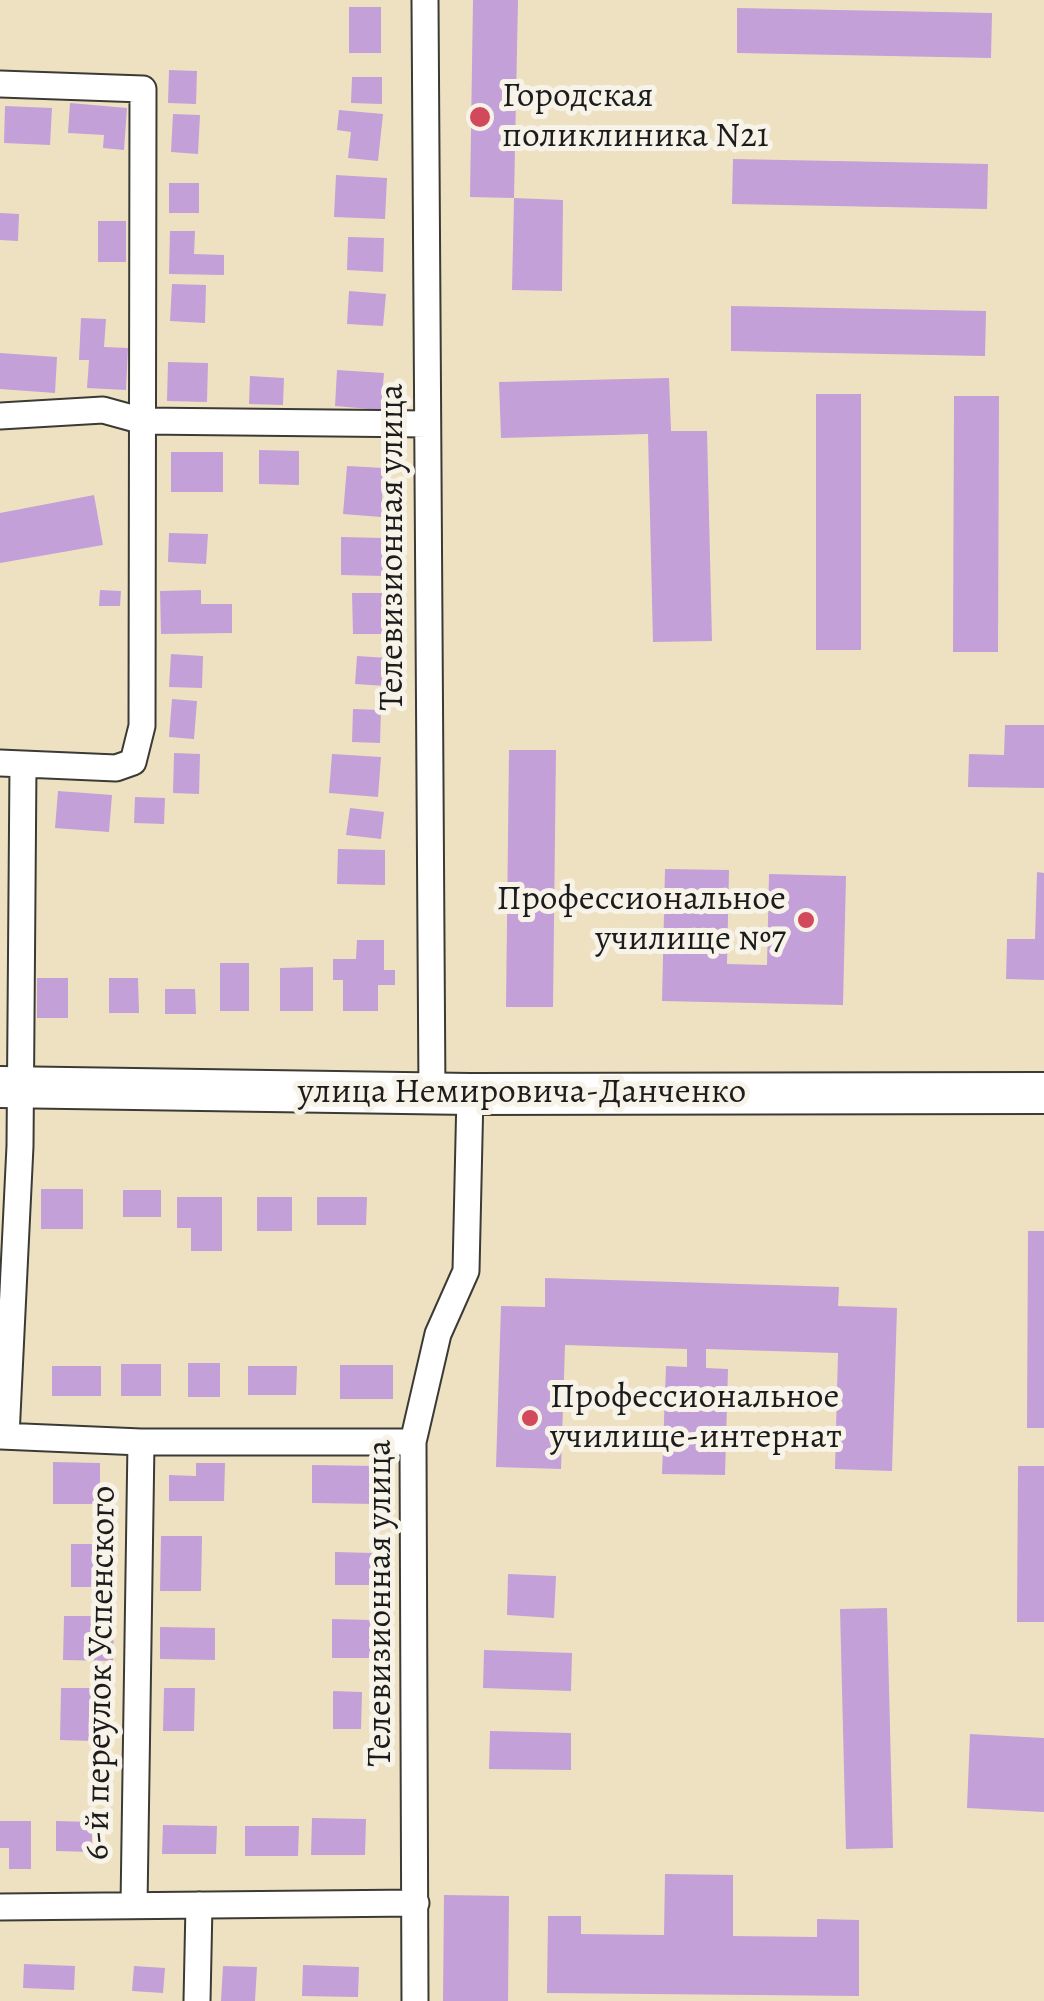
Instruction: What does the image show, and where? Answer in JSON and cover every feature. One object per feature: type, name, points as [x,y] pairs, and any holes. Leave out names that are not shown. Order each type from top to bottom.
[{"type":"main road","name":"улица Немировича-Данченко","points":[[10,1088],[451,1094],[1044,1093]]},
{"type":"street","name":"Телевизионная улица","points":[[416,2001],[413,1442],[438,1334],[466,1271],[451,1094],[427,424],[425,0]]},
{"type":"street","points":[[0,84],[144,89],[142,726],[133,762],[116,768],[12,764],[10,1088],[20,1146],[3,1436],[140,1442],[413,1442]]},
{"type":"street","points":[[0,416],[103,410],[142,421],[427,424]]},
{"type":"street","name":"6-й переулок Успенского","points":[[134,1905],[140,1442]]},
{"type":"street","points":[[0,1907],[416,1903]]},
{"type":"street","points":[[197,2001],[199,1905]]},
{"type":"building","points":[[473,0],[518,0],[514,198],[470,197]]},
{"type":"building","points":[[349,7],[381,7],[381,53],[349,53]]},
{"type":"building","points":[[737,8],[992,13],[991,58],[737,53]]},
{"type":"building","points":[[169,70],[197,71],[196,104],[168,103]]},
{"type":"building","points":[[352,77],[382,77],[382,104],[351,103]]},
{"type":"building","points":[[70,103],[127,108],[124,150],[103,148],[104,135],[68,133]]},
{"type":"building","points":[[5,106],[52,108],[50,145],[4,143]]},
{"type":"building","points":[[339,110],[383,114],[378,161],[348,158],[351,132],[337,130]]},
{"type":"building","points":[[173,114],[200,115],[198,154],[171,152]]},
{"type":"building","points":[[733,159],[988,164],[987,209],[732,204]]},
{"type":"building","points":[[336,175],[387,178],[385,219],[334,217]]},
{"type":"building","points":[[169,183],[199,183],[199,213],[169,213]]},
{"type":"building","points":[[514,198],[563,200],[562,291],[512,290]]},
{"type":"building","points":[[0,213],[19,214],[18,241],[0,240]]},
{"type":"building","points":[[98,221],[126,221],[126,262],[98,262]]},
{"type":"building","points":[[170,231],[195,231],[194,254],[224,255],[224,275],[169,274]]},
{"type":"building","points":[[348,237],[384,238],[383,272],[347,270]]},
{"type":"building","points":[[172,284],[206,285],[205,323],[170,321]]},
{"type":"building","points":[[349,291],[386,294],[383,326],[347,324]]},
{"type":"building","points":[[731,306],[986,311],[985,356],[731,351]]},
{"type":"building","points":[[81,318],[106,319],[104,347],[128,348],[126,390],[87,388],[89,360],[79,360]]},
{"type":"building","points":[[0,353],[57,357],[55,393],[0,389]]},
{"type":"building","points":[[168,362],[208,363],[207,402],[167,401]]},
{"type":"building","points":[[337,370],[384,373],[381,410],[335,406]]},
{"type":"building","points":[[250,376],[284,378],[283,405],[249,404]]},
{"type":"building","points":[[669,378],[671,431],[707,431],[712,641],[653,642],[648,434],[501,438],[499,382]]},
{"type":"building","points":[[816,394],[861,394],[861,650],[816,650]]},
{"type":"building","points":[[954,396],[999,396],[998,652],[953,652]]},
{"type":"building","points":[[259,450],[299,451],[299,485],[259,484]]},
{"type":"building","points":[[171,452],[223,452],[223,492],[171,492]]},
{"type":"building","points":[[347,466],[384,468],[381,517],[343,514]]},
{"type":"building","points":[[94,495],[103,545],[0,563],[0,513]]},
{"type":"building","points":[[169,533],[208,534],[206,564],[168,562]]},
{"type":"building","points":[[341,537],[384,538],[384,576],[341,575]]},
{"type":"building","points":[[100,590],[121,591],[120,606],[99,606]]},
{"type":"building","points":[[201,590],[201,604],[232,604],[232,633],[161,634],[160,591]]},
{"type":"building","points":[[352,593],[383,593],[383,634],[353,634]]},
{"type":"building","points":[[171,654],[203,656],[202,688],[169,687]]},
{"type":"building","points":[[357,656],[388,658],[386,686],[355,684]]},
{"type":"building","points":[[172,699],[197,701],[194,739],[169,737]]},
{"type":"building","points":[[353,709],[381,710],[380,743],[352,742]]},
{"type":"building","points":[[1005,725],[1044,725],[1044,788],[968,787],[969,754],[1004,755]]},
{"type":"building","points":[[509,750],[556,750],[553,1007],[506,1007]]},
{"type":"building","points":[[174,753],[200,754],[199,794],[173,793]]},
{"type":"building","points":[[332,754],[381,757],[378,797],[329,793]]},
{"type":"building","points":[[58,791],[112,795],[109,832],[55,828]]},
{"type":"building","points":[[135,797],[165,798],[164,824],[134,823]]},
{"type":"building","points":[[350,808],[384,812],[381,839],[346,835]]},
{"type":"building","points":[[338,849],[385,850],[385,885],[337,884]]},
{"type":"building","name":"Профессиональное училище №7","points":[[665,869],[729,870],[727,964],[767,965],[769,874],[846,876],[843,1005],[662,1001]]},
{"type":"building","points":[[1037,872],[1044,873],[1044,980],[1006,979],[1007,939],[1035,939]]},
{"type":"building","points":[[357,940],[384,940],[384,970],[395,970],[395,985],[378,985],[378,1011],[343,1011],[343,980],[333,980],[333,959],[356,959]]},
{"type":"building","points":[[220,963],[249,963],[249,1011],[220,1011]]},
{"type":"building","points":[[313,967],[313,1011],[280,1011],[280,968]]},
{"type":"building","points":[[37,978],[68,978],[68,1018],[37,1018]]},
{"type":"building","points":[[109,978],[138,978],[139,1013],[109,1013]]},
{"type":"building","points":[[165,989],[195,989],[196,1014],[165,1014]]},
{"type":"building","points":[[41,1189],[83,1189],[83,1229],[41,1229]]},
{"type":"building","points":[[123,1190],[161,1190],[161,1217],[123,1217]]},
{"type":"building","points":[[177,1197],[222,1197],[222,1251],[191,1251],[191,1228],[177,1228]]},
{"type":"building","points":[[257,1197],[292,1197],[292,1231],[257,1231]]},
{"type":"building","points":[[317,1197],[367,1197],[366,1225],[317,1225]]},
{"type":"building","points":[[1028,1231],[1044,1231],[1044,1428],[1027,1428]]},
{"type":"building","name":"Профессиональное училище-интернат","points":[[545,1278],[839,1287],[838,1306],[897,1308],[892,1471],[835,1469],[838,1353],[706,1349],[706,1368],[728,1369],[725,1475],[662,1474],[666,1366],[687,1367],[687,1349],[565,1345],[561,1469],[496,1467],[501,1306],[545,1307]]},
{"type":"building","points":[[188,1363],[220,1363],[220,1397],[188,1397]]},
{"type":"building","points":[[121,1364],[161,1364],[161,1396],[121,1396]]},
{"type":"building","points":[[340,1365],[393,1365],[393,1399],[340,1399]]},
{"type":"building","points":[[52,1366],[101,1366],[101,1396],[52,1396]]},
{"type":"building","points":[[248,1366],[297,1366],[296,1395],[248,1395]]},
{"type":"building","points":[[53,1462],[100,1463],[100,1504],[53,1504]]},
{"type":"building","points":[[196,1463],[225,1463],[224,1501],[169,1501],[169,1475],[196,1476]]},
{"type":"building","points":[[312,1465],[377,1466],[376,1504],[312,1503]]},
{"type":"building","points":[[1018,1466],[1044,1466],[1044,1622],[1017,1622]]},
{"type":"building","points":[[161,1536],[202,1536],[201,1591],[160,1591]]},
{"type":"building","points":[[71,1544],[103,1544],[102,1587],[71,1587]]},
{"type":"building","points":[[335,1552],[372,1553],[372,1585],[335,1585]]},
{"type":"building","points":[[508,1574],[556,1576],[554,1618],[507,1615]]},
{"type":"building","points":[[887,1608],[893,1848],[846,1849],[840,1609]]},
{"type":"building","points":[[64,1616],[114,1616],[113,1661],[63,1660]]},
{"type":"building","points":[[332,1619],[370,1620],[370,1658],[332,1658]]},
{"type":"building","points":[[160,1627],[215,1628],[215,1660],[160,1659]]},
{"type":"building","points":[[484,1650],[572,1653],[571,1691],[483,1688]]},
{"type":"building","points":[[61,1688],[94,1688],[93,1741],[60,1740]]},
{"type":"building","points":[[164,1688],[195,1688],[194,1731],[163,1731]]},
{"type":"building","points":[[333,1691],[362,1692],[361,1729],[333,1729]]},
{"type":"building","points":[[490,1731],[571,1733],[571,1770],[489,1769]]},
{"type":"building","points":[[970,1734],[1044,1738],[1044,1812],[967,1808]]},
{"type":"building","points":[[312,1818],[366,1819],[365,1855],[311,1855]]},
{"type":"building","points":[[0,1821],[31,1821],[31,1869],[9,1869],[9,1848],[0,1848]]},
{"type":"building","points":[[56,1821],[92,1822],[92,1852],[56,1851]]},
{"type":"building","points":[[163,1825],[217,1826],[216,1854],[162,1854]]},
{"type":"building","points":[[245,1826],[299,1826],[298,1856],[245,1856]]},
{"type":"building","points":[[665,1874],[733,1875],[733,1936],[817,1937],[817,1919],[859,1920],[859,1996],[547,1993],[548,1916],[581,1916],[581,1934],[664,1935]]},
{"type":"building","points":[[444,1895],[509,1896],[508,2001],[443,2001]]},
{"type":"building","points":[[24,1964],[75,1966],[74,1990],[23,1988]]},
{"type":"building","points":[[303,1965],[359,1967],[358,1997],[302,1996]]},
{"type":"building","points":[[134,1966],[165,1968],[163,1993],[132,1991]]},
{"type":"building","points":[[223,1966],[257,1967],[255,2001],[221,2001]]},
{"type":"place","name":"Городская поликлиника N21","points":[[480,117]]},
{"type":"place","name":"Профессиональное училище №7","points":[[806,920]]},
{"type":"place","name":"Профессиональное училище-интернат","points":[[530,1418]]}]
